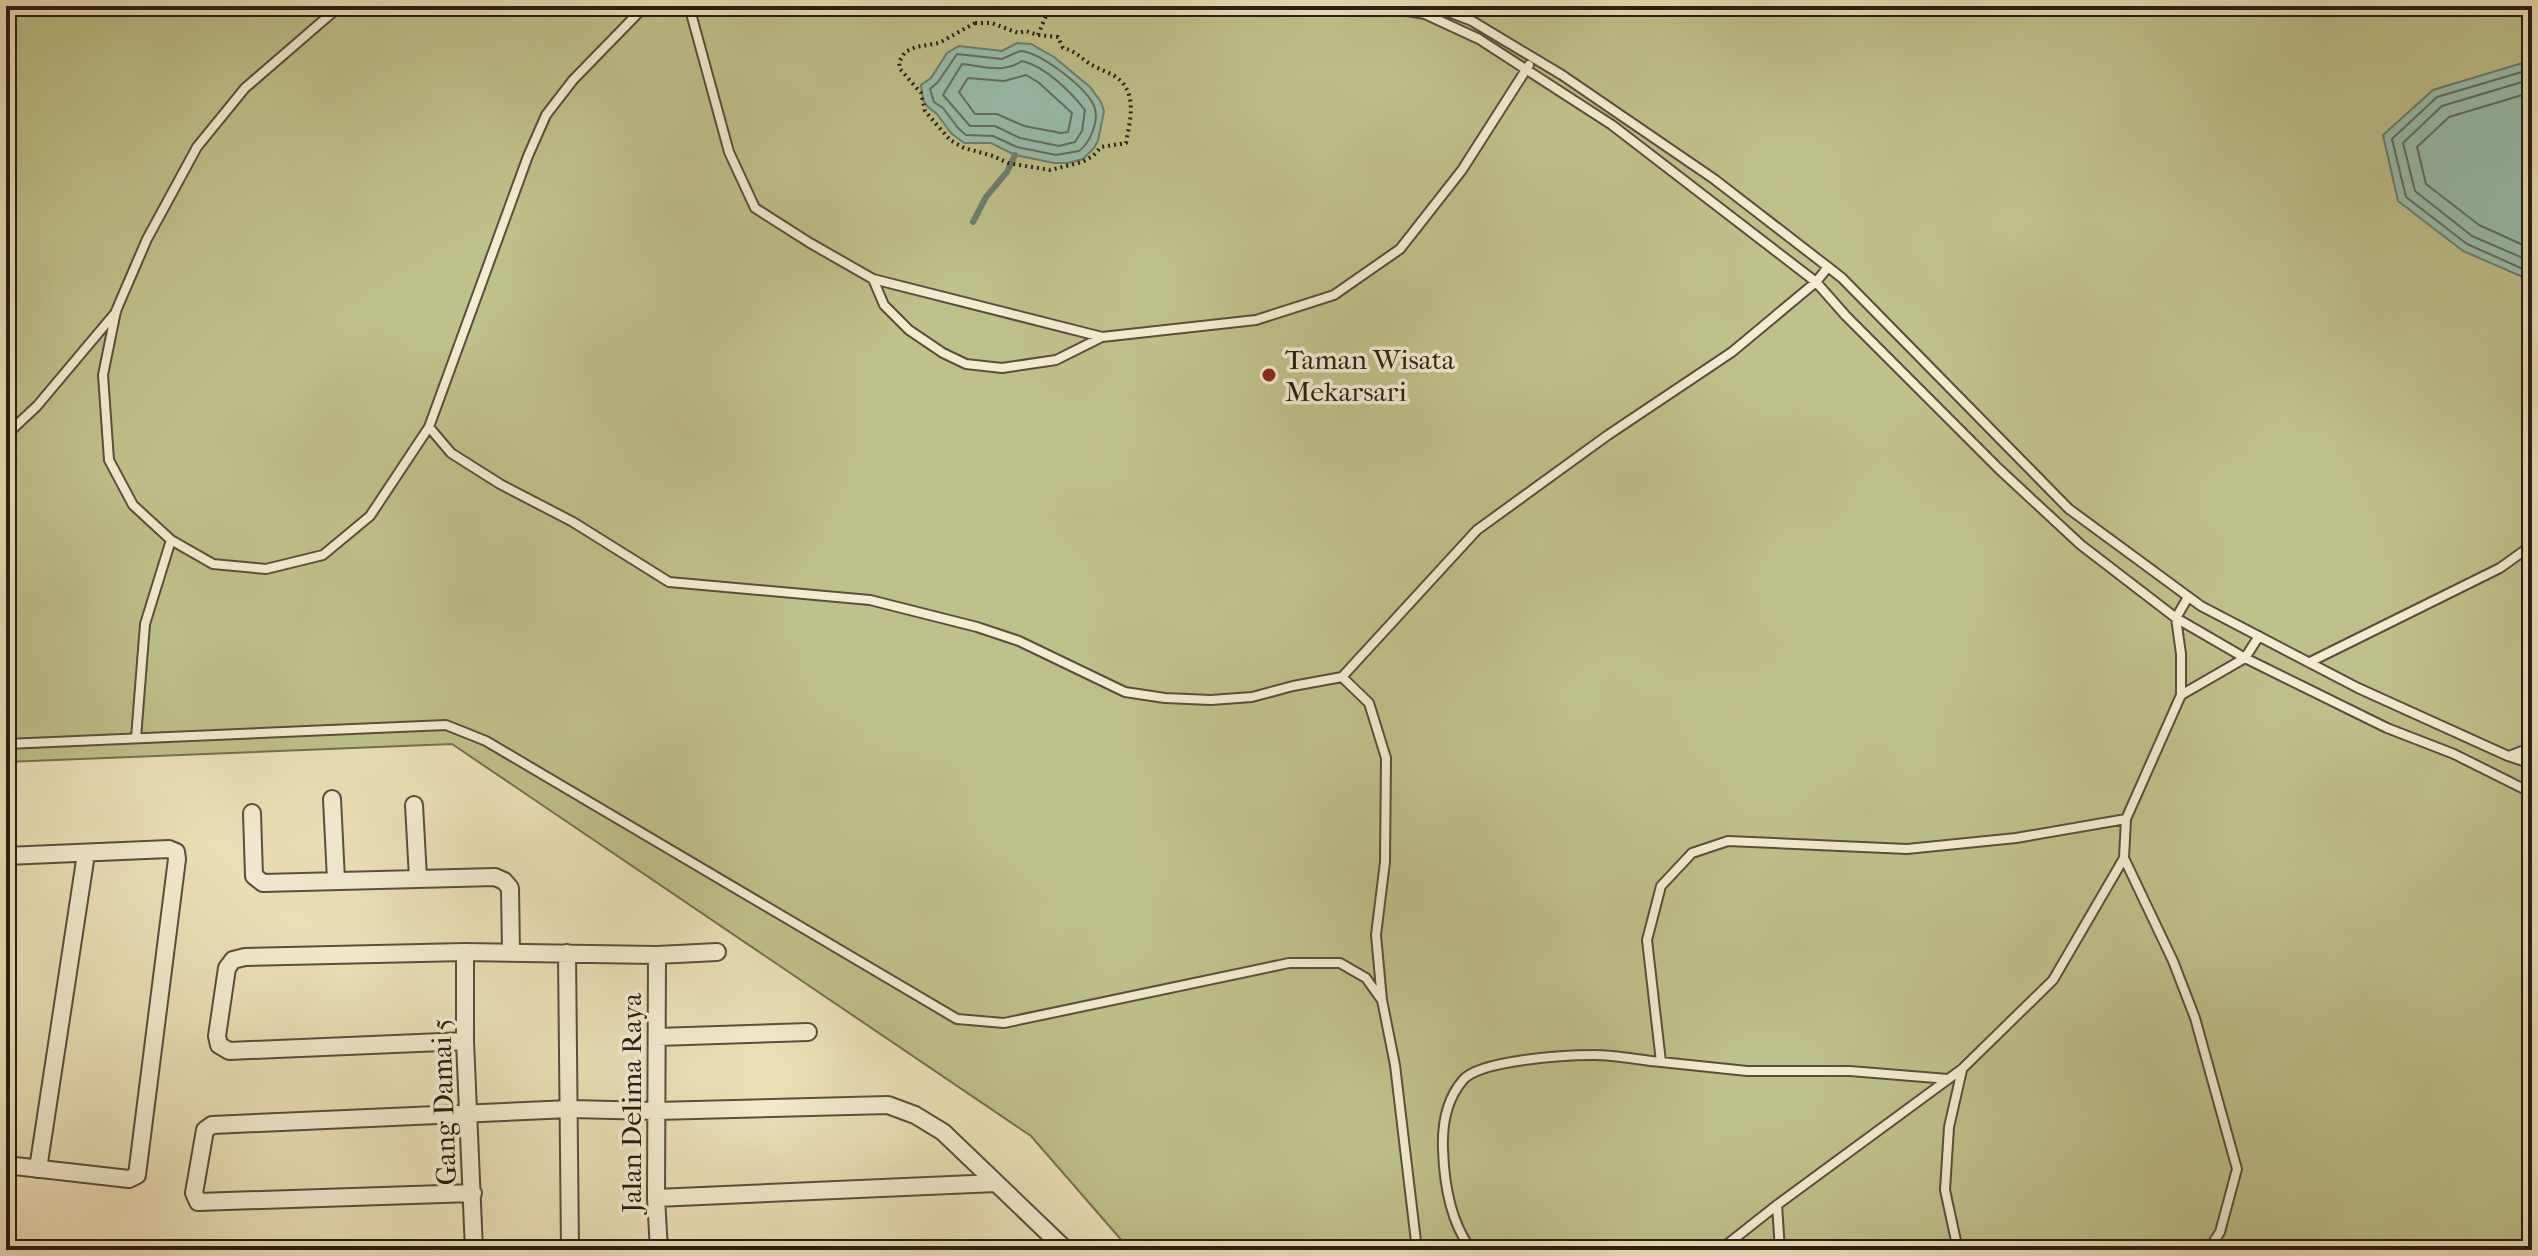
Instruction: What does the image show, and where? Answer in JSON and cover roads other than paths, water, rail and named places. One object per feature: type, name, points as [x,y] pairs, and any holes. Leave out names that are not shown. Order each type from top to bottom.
[{"type":"street","points":[[332,799],[336,880]]},
{"type":"street","points":[[414,805],[418,878]]},
{"type":"street","points":[[252,813],[254,876],[263,883],[495,877],[504,881],[510,888],[511,952]]},
{"type":"street","points":[[6,856],[169,849],[176,852],[177,859],[137,1175],[129,1179],[6,1165]]},
{"type":"street","points":[[38,1169],[86,854]]},
{"type":"street","points":[[465,1041],[229,1051],[219,1045],[217,1036],[227,968],[233,960],[245,957],[465,952],[657,955],[717,952]]},
{"type":"street","name":"Gang Damai 5","points":[[465,952],[465,1041],[474,1250]]},
{"type":"street","points":[[567,953],[570,1250]]},
{"type":"street","name":"Jalan Delima Raya","points":[[657,955],[656,1198],[659,1250]]},
{"type":"street","points":[[657,1037],[808,1032]]},
{"type":"street","points":[[473,1193],[198,1202],[194,1193],[205,1130],[212,1125],[570,1109],[656,1111],[888,1105],[915,1115],[943,1132],[1066,1250]]},
{"type":"street","points":[[656,1198],[996,1183]]},
{"type":"lane","points":[[340,6],[245,88],[197,147],[147,239],[116,311],[103,375],[109,460],[133,505],[171,540],[213,564],[266,569],[323,555],[370,516],[429,427],[546,115],[573,80],[645,6]]},
{"type":"lane","points":[[689,6],[729,152],[755,208],[873,279],[1102,337]]},
{"type":"lane","points":[[1378,6],[1425,14],[1479,39],[1612,125],[1816,282],[1999,469],[2081,545],[2176,618],[2245,658],[2387,728],[2454,754],[2532,793]]},
{"type":"lane","points":[[1433,6],[1448,9],[1472,21],[1533,58],[1714,179],[1828,267],[2069,509],[2201,606],[2358,688],[2532,764]]},
{"type":"lane","points":[[2185,6],[2195,6]]},
{"type":"lane","points":[[1447,24],[1448,9]]},
{"type":"lane","points":[[873,279],[884,305],[909,330],[966,364],[1002,368],[1056,360],[1102,337],[1256,320],[1334,295],[1400,249],[1462,170],[1533,58]]},
{"type":"lane","points":[[429,427],[451,453],[500,484],[573,522],[669,582],[870,600],[1019,641],[1125,692],[1211,700],[1252,697],[1342,677],[1477,530],[1608,435],[1732,352],[1816,282],[1828,267]]},
{"type":"lane","points":[[6,435],[37,406],[116,311]]},
{"type":"lane","points":[[136,738],[145,624],[171,540]]},
{"type":"lane","points":[[2310,662],[2500,568],[2532,545]]},
{"type":"lane","points":[[1720,1250],[1962,1069],[2053,980],[2124,858],[2126,819],[2181,695],[2181,654],[2176,618],[2188,597]]},
{"type":"lane","points":[[2181,695],[2245,658],[2259,636]]},
{"type":"lane","points":[[1342,677],[1369,703],[1386,758],[1385,862],[1376,935],[1382,1000],[1395,1065],[1417,1250]]},
{"type":"lane","points":[[6,744],[446,725],[486,741],[957,1019],[1004,1023],[1289,963],[1340,963],[1366,978],[1382,1000]]},
{"type":"lane","points":[[2508,756],[2532,747]]},
{"type":"lane","points":[[1661,1062],[1647,940],[1661,886],[1692,853],[1728,841],[1907,849],[2016,838],[2126,819]]},
{"type":"lane","points":[[2124,858],[2173,961],[2195,1018],[2237,1169],[2220,1232],[2208,1250]]},
{"type":"lane","points":[[1499,1250],[1468,1249],[1459,1233],[1443,1172],[1443,1133],[1448,1101],[1465,1077],[1503,1062],[1595,1055],[1747,1071],[1850,1071],[1948,1079]]},
{"type":"lane","points":[[1958,1250],[1945,1190],[1949,1127],[1962,1069]]},
{"type":"lane","points":[[1777,1205],[1780,1250]]},
{"type":"water","points":[[1017,43],[1031,44],[1054,57],[1090,87],[1101,102],[1104,111],[1098,141],[1083,159],[1054,163],[1015,155],[991,143],[964,143],[951,133],[923,100],[921,85],[931,78],[947,53],[959,46],[1002,51]]},
{"type":"water","points":[[2532,60],[2532,281],[2463,251],[2398,201],[2383,135],[2433,90]]},
{"type":"waterway","points":[[973,222],[1015,155]]},
{"type":"place","name":"Taman Wisata Mekarsari","points":[[1269,375]]}]
